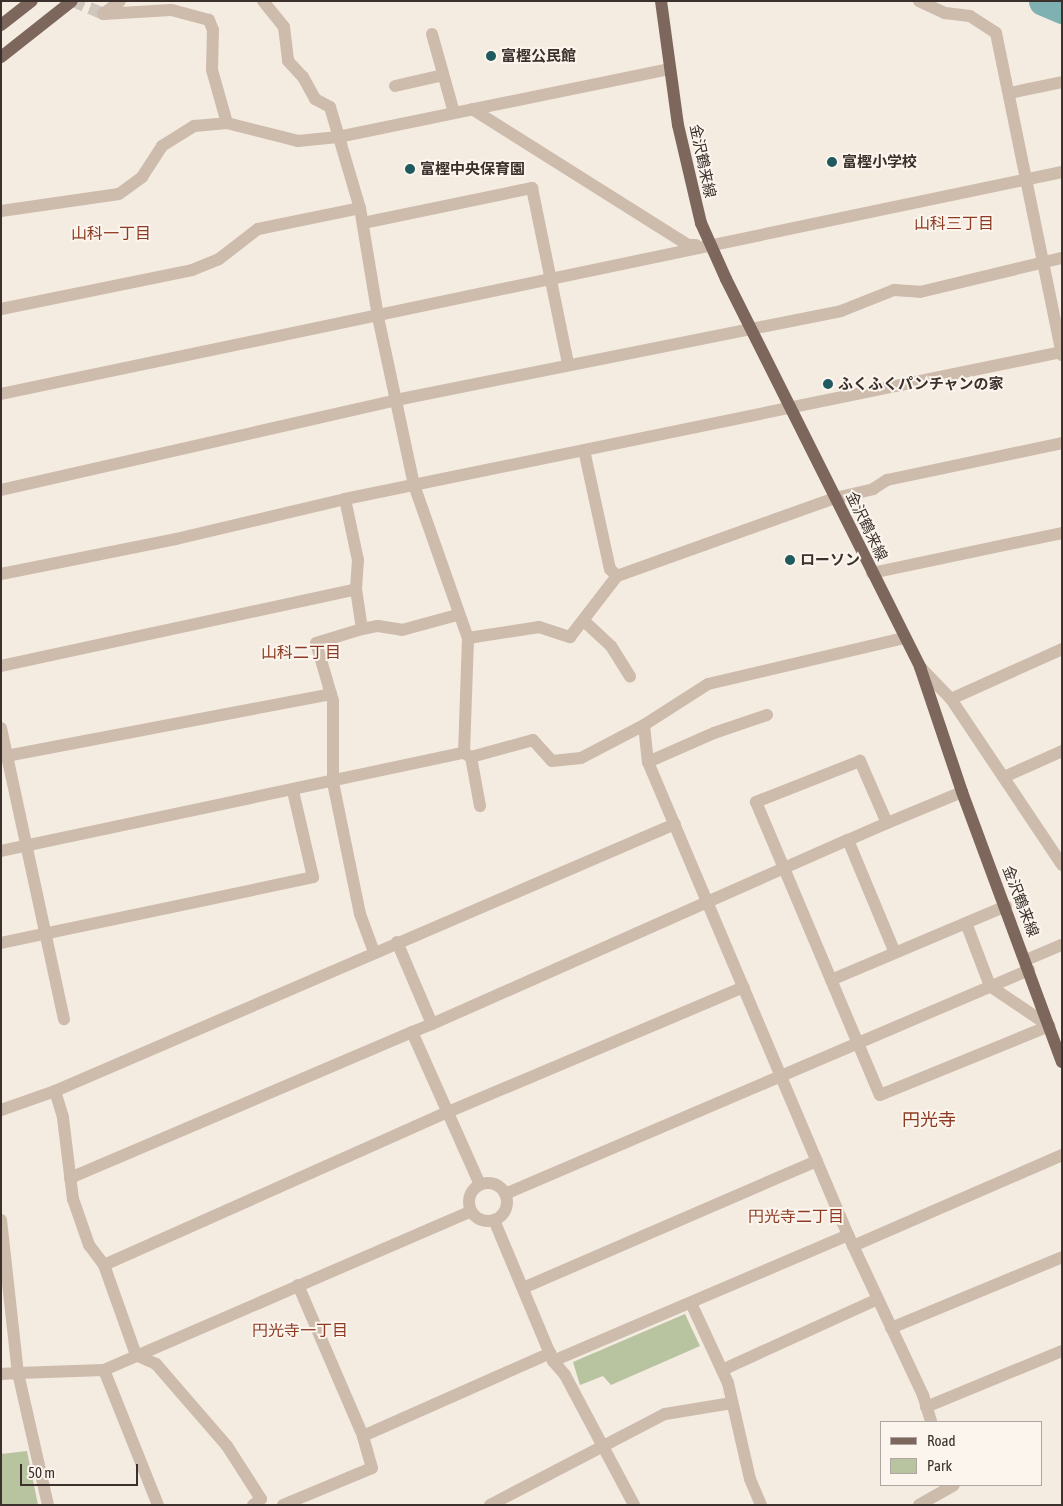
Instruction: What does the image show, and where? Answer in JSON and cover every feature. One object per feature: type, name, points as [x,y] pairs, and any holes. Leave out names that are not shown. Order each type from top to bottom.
[{"type":"main road","points":[[1,25],[32,1]]},
{"type":"main road","points":[[1,57],[72,1]]},
{"type":"main road","name":"金沢鶴来線","points":[[661,1],[670,69],[694,201],[711,244],[751,328],[920,667],[962,792],[1028,965],[1062,1062]]},
{"type":"street","points":[[120,1],[103,14],[130,14],[171,10],[209,20],[213,30],[212,70],[227,122]]},
{"type":"street","points":[[130,14],[146,1]]},
{"type":"street","points":[[263,1],[284,27],[288,60],[303,77],[315,99],[330,107],[360,208],[378,317],[414,485],[457,614],[468,638],[468,755],[480,806]]},
{"type":"street","points":[[1,574],[176,538],[346,499],[1062,353],[1045,262],[1024,180],[1010,93],[996,33],[970,16],[946,13],[919,1]]},
{"type":"street","points":[[432,34],[454,113]]},
{"type":"street","points":[[1,211],[119,194],[142,177],[162,146],[194,126],[227,122],[298,141],[338,137],[670,69]]},
{"type":"street","points":[[395,86],[443,75]]},
{"type":"street","points":[[1010,93],[1062,82]]},
{"type":"street","points":[[472,109],[688,245],[711,244]]},
{"type":"street","points":[[1,394],[378,317],[711,244],[1062,172]]},
{"type":"street","points":[[362,223],[532,188],[549,279],[568,364]]},
{"type":"street","points":[[1,309],[192,270],[220,259],[258,229],[360,208]]},
{"type":"street","points":[[1,490],[396,400],[841,310],[894,290],[920,292],[1062,258]]},
{"type":"street","points":[[468,638],[539,628],[570,637],[617,576],[835,498],[873,488],[887,480],[1062,443]]},
{"type":"street","points":[[584,450],[610,569],[617,576]]},
{"type":"street","points":[[346,499],[358,560],[356,589],[362,629]]},
{"type":"street","points":[[872,573],[1062,533]]},
{"type":"street","points":[[1,666],[356,589]]},
{"type":"street","points":[[374,952],[360,914],[333,782],[331,694],[316,643],[378,626],[402,630],[457,614]]},
{"type":"street","points":[[584,621],[611,646],[630,677]]},
{"type":"street","points":[[1,851],[533,740],[552,762],[581,758],[644,725],[708,684],[904,638]]},
{"type":"street","points":[[951,699],[1062,649]]},
{"type":"street","points":[[920,667],[951,699],[1062,865]]},
{"type":"street","points":[[4,757],[331,694]]},
{"type":"street","points":[[648,762],[714,733],[767,715]]},
{"type":"street","points":[[644,725],[648,762],[850,1241],[926,1406],[931,1421]]},
{"type":"street","points":[[1,728],[4,757],[64,1019]]},
{"type":"street","points":[[1004,777],[1062,751]]},
{"type":"street","points":[[887,823],[860,761],[756,802],[880,1095],[1049,1026]]},
{"type":"street","points":[[1,943],[313,877],[293,791]]},
{"type":"street","points":[[70,1178],[432,1024],[708,901],[962,792]]},
{"type":"street","points":[[1,1110],[55,1091],[397,942],[675,824]]},
{"type":"street","points":[[848,840],[895,953]]},
{"type":"street","points":[[831,980],[1006,906]]},
{"type":"street","points":[[966,923],[990,986],[1049,1026]]},
{"type":"street","points":[[397,942],[432,1024]]},
{"type":"street","points":[[505,1194],[990,986],[1062,945]]},
{"type":"street","points":[[104,1265],[448,1112],[744,987]]},
{"type":"street","points":[[412,1032],[480,1185]]},
{"type":"street","points":[[55,1091],[63,1118],[73,1199],[89,1245],[104,1265],[136,1354],[156,1364],[227,1446],[259,1503]]},
{"type":"street","points":[[363,1436],[552,1357],[850,1241],[1062,1155]]},
{"type":"street","points":[[523,1288],[817,1161]]},
{"type":"street","points":[[491,1184],[505,1194],[506,1206],[494,1220],[478,1219],[471,1211],[469,1199],[480,1185],[491,1184]]},
{"type":"street","points":[[1,1374],[104,1370],[136,1354],[471,1211]]},
{"type":"street","points":[[1,1220],[18,1373],[48,1505]]},
{"type":"street","points":[[494,1220],[552,1357],[565,1375],[634,1505]]},
{"type":"street","points":[[891,1328],[1062,1257]]},
{"type":"street","points":[[283,1505],[372,1468],[363,1436],[298,1285]]},
{"type":"street","points":[[722,1370],[878,1300]]},
{"type":"street","points":[[691,1303],[722,1370],[750,1479],[761,1505]]},
{"type":"street","points":[[926,1406],[1062,1351]]},
{"type":"street","points":[[104,1370],[158,1505]]},
{"type":"street","points":[[490,1505],[665,1414],[732,1403]]},
{"type":"street","points":[[919,1505],[933,1502],[953,1486]]},
{"type":"green space","points":[[685,1314],[700,1346],[611,1385],[603,1376],[580,1385],[573,1362]]},
{"type":"green space","points":[[27,1451],[38,1505],[1,1505],[1,1454]]},
{"type":"waterway","points":[[1043,1],[1062,9]]},
{"type":"tunnel","points":[[73,1],[103,14]]},
{"type":"place","name":"富樫公民館","points":[[491,56]]},
{"type":"place","name":"富樫小学校","points":[[832,162]]},
{"type":"place","name":"富樫中央保育園","points":[[410,169]]},
{"type":"place","name":"ふくふくパンチャンの家","points":[[828,384]]},
{"type":"place","name":"ローソン","points":[[790,560]]},
{"type":"district","name":"山科三丁目","points":[[954,223]]},
{"type":"district","name":"山科一丁目","points":[[111,233]]},
{"type":"district","name":"山科二丁目","points":[[301,652]]},
{"type":"district","name":"円光寺","points":[[929,1120]]},
{"type":"district","name":"円光寺二丁目","points":[[796,1216]]},
{"type":"district","name":"円光寺一丁目","points":[[300,1330]]}]
